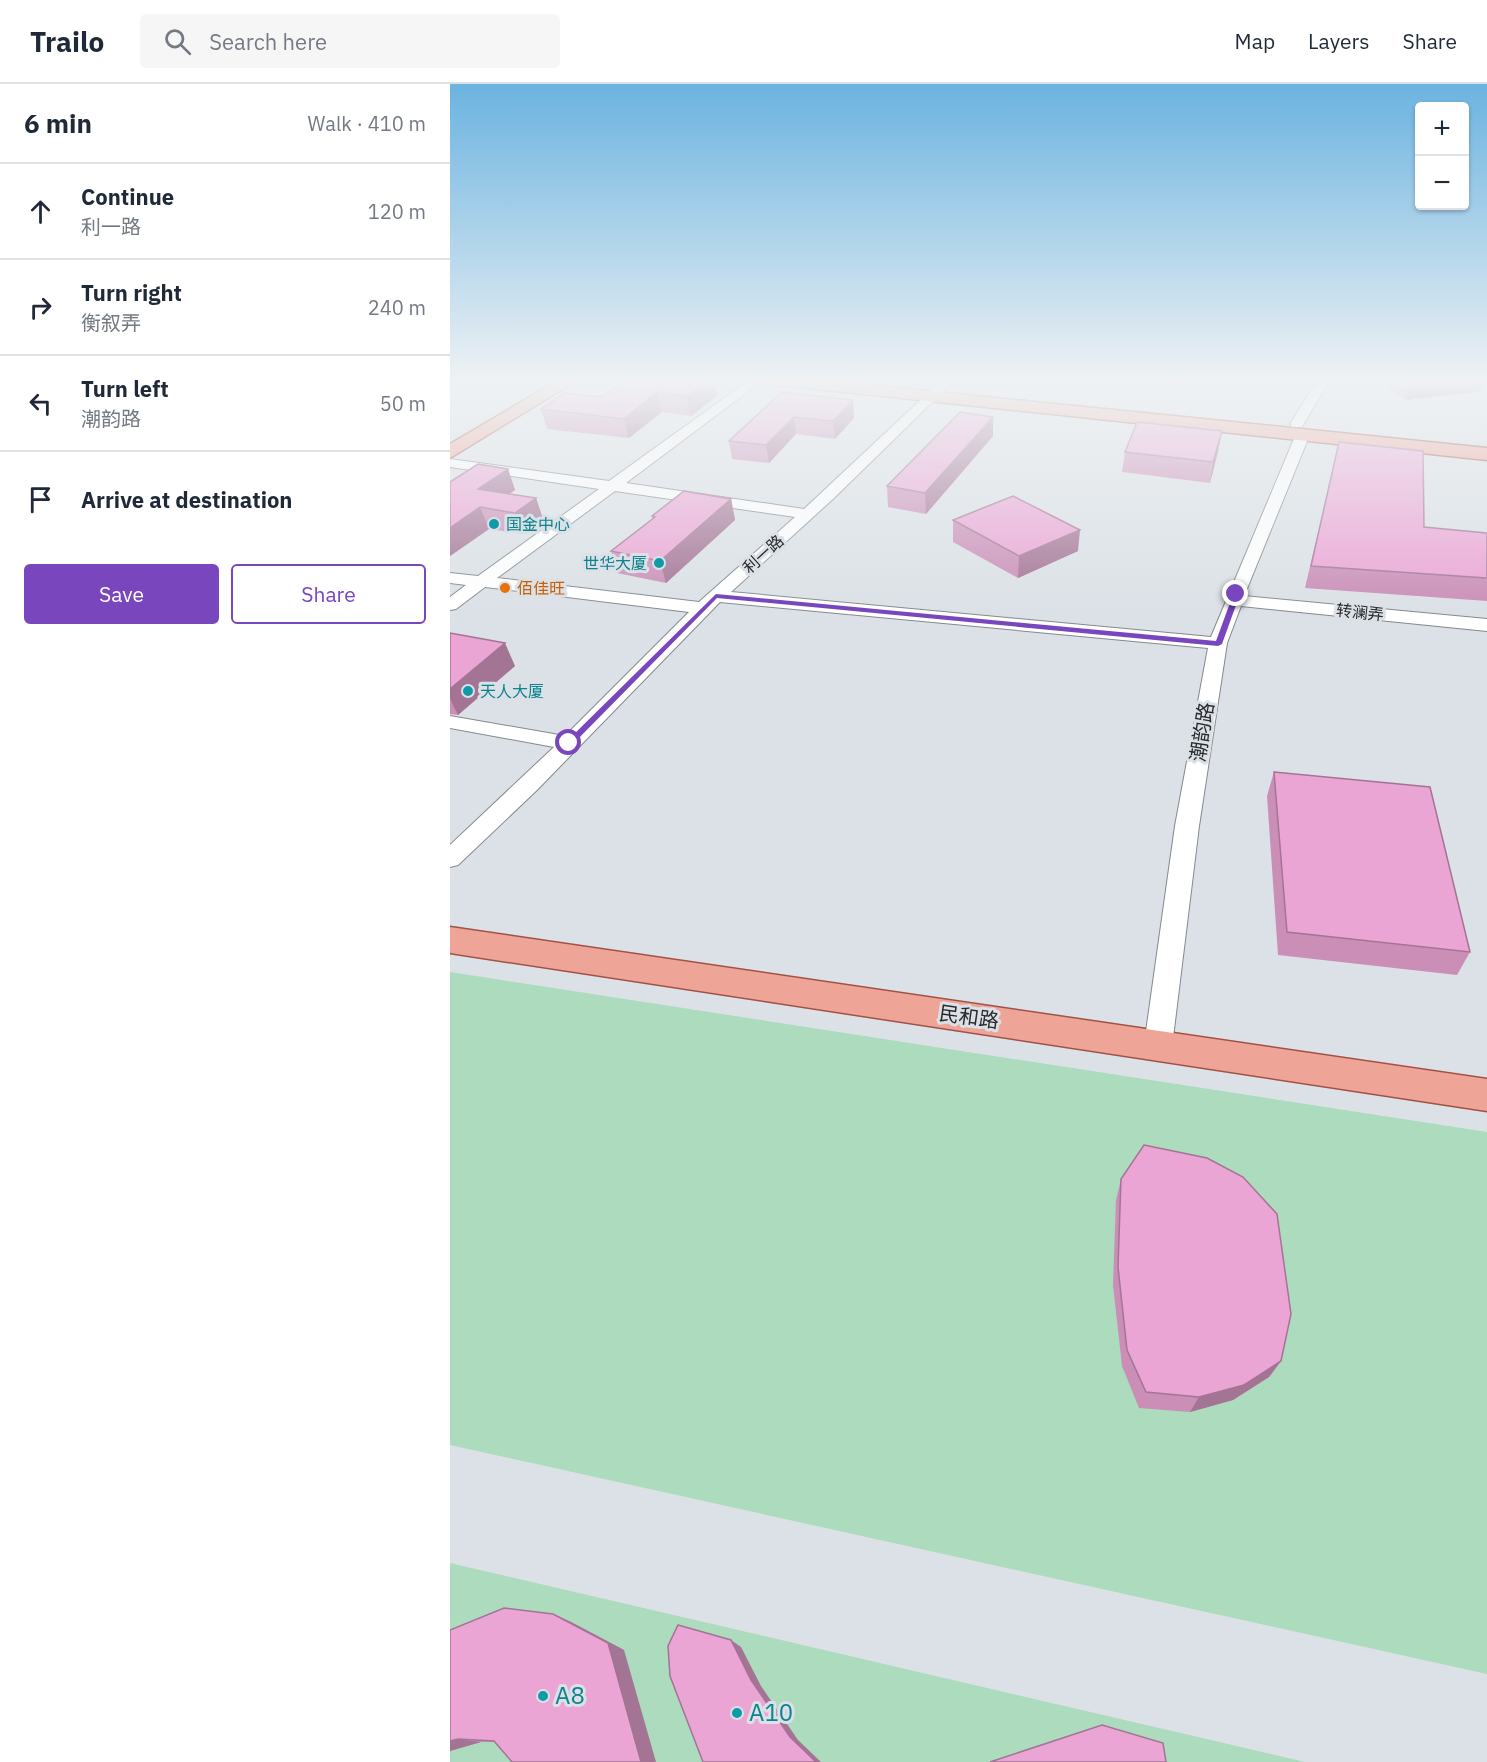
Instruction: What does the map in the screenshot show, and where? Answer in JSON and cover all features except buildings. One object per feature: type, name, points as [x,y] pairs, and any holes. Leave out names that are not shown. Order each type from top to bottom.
[{"type":"main road","name":"民和路","points":[[450,920],[1160,1036],[1487,1095]]},
{"type":"main road","name":"民和路","points":[[450,940],[1160,1036],[1487,1074]]},
{"type":"street","points":[[450,605],[652,456]]},
{"type":"street","name":"利一路","points":[[450,859],[529,785],[709,602],[808,514],[868,456]]},
{"type":"street","name":"潮韵路","points":[[1160,1036],[1187,826],[1218,644],[1289,456]]},
{"type":"street","points":[[450,463],[808,514]]},
{"type":"street","points":[[450,578],[1218,644]]},
{"type":"street","name":"转澜弄","points":[[1234,600],[1487,625]]},
{"type":"street","points":[[450,722],[569,743]]},
{"type":"green space","points":[[450,972],[1487,1132],[1487,1674],[450,1445]]},
{"type":"green space","points":[[450,1563],[1305,1762],[450,1762]]},
{"type":"place","name":"国金中心","points":[[494,524]]},
{"type":"place","name":"世华大厦","points":[[659,563]]},
{"type":"place","name":"佰佳旺","points":[[505,588]]},
{"type":"place","name":"天人大厦","points":[[468,691]]},
{"type":"place","name":"A8","points":[[543,1696]]},
{"type":"place","name":"A10","points":[[737,1713]]},
{"type":"route","points":[[569,743],[716,596],[1218,644],[1236,594]]}]
